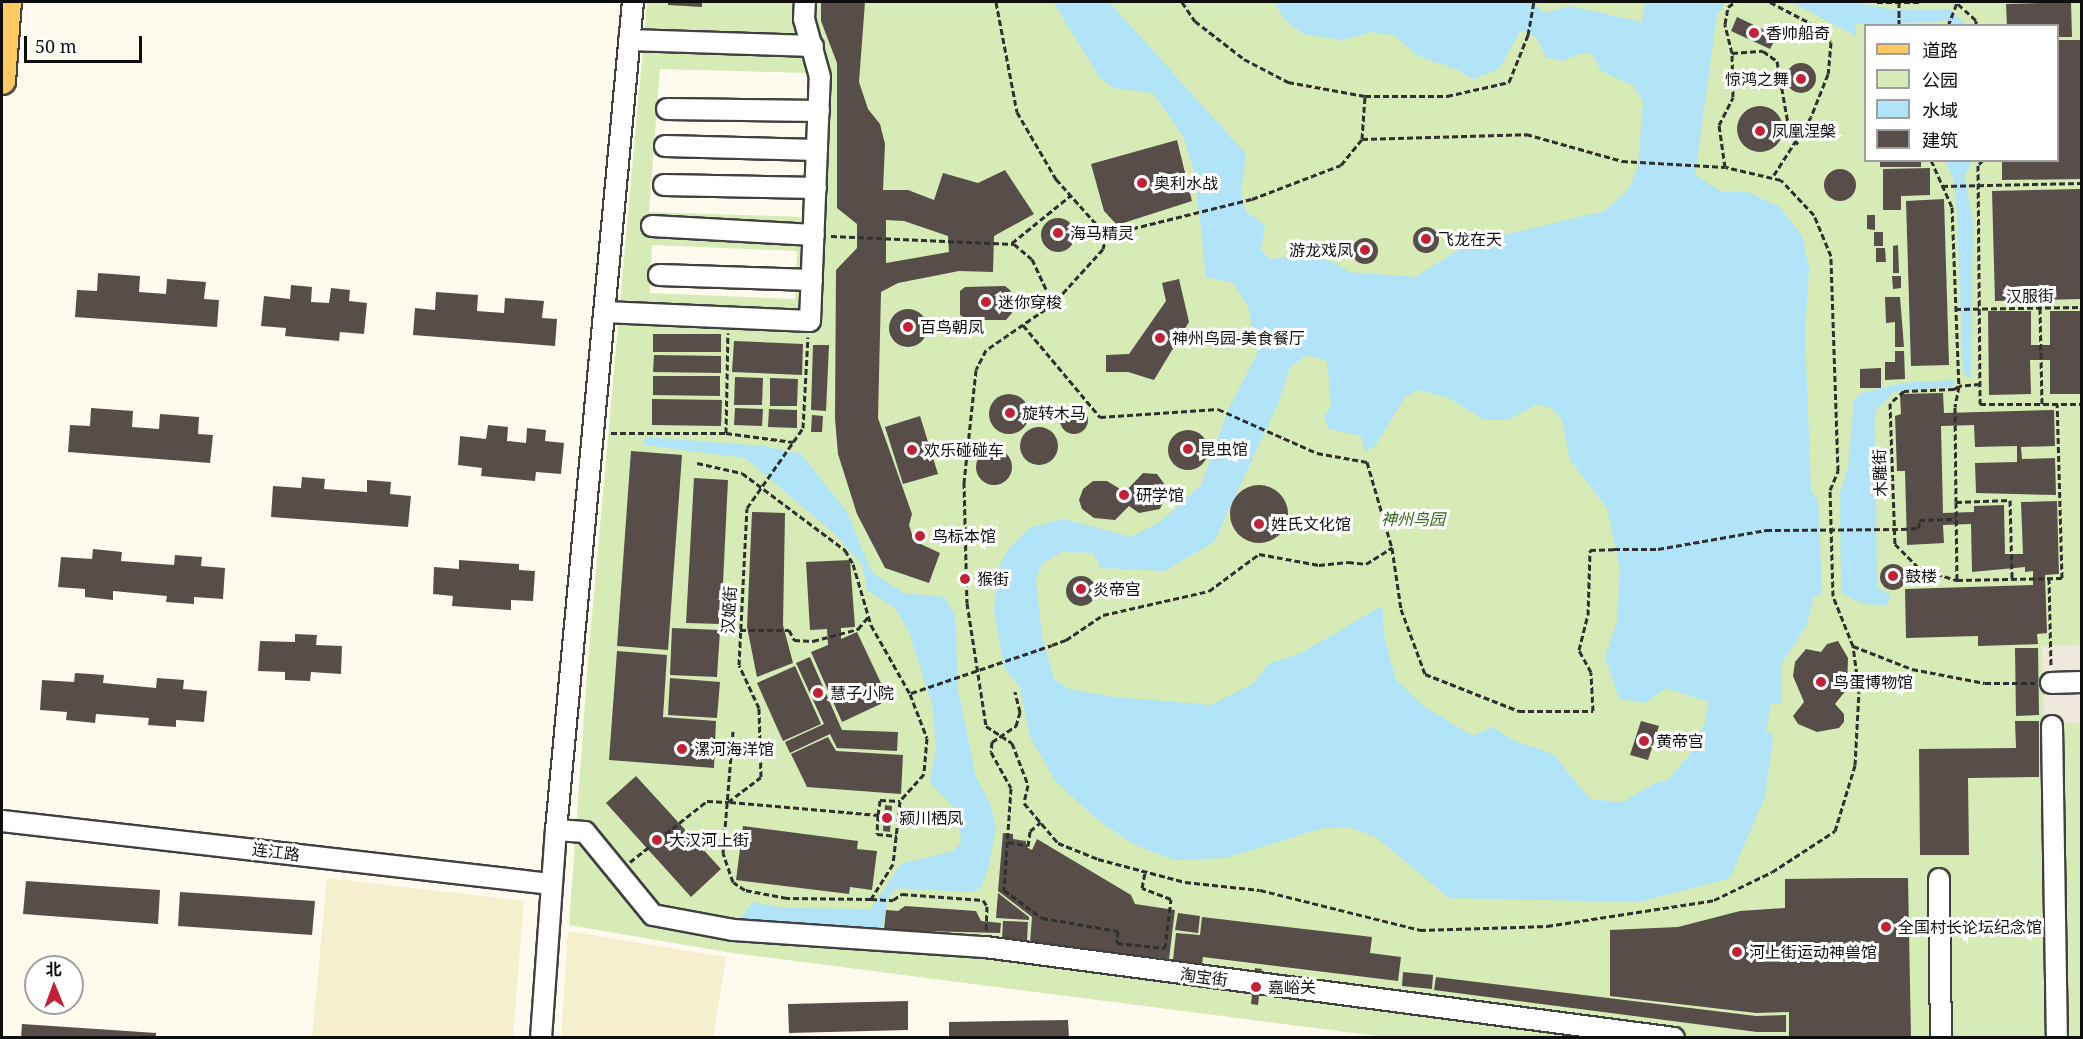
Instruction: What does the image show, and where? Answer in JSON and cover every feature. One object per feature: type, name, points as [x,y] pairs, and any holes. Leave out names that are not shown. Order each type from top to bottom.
[{"type":"main road","points":[[2,81],[8,2]]},
{"type":"street","points":[[541,1038],[551,884],[633,2]]},
{"type":"street","points":[[604,312],[810,321],[820,77],[804,19],[805,2]]},
{"type":"street","points":[[629,40],[813,46]]},
{"type":"street","points":[[666,109],[819,111]]},
{"type":"street","points":[[665,146],[817,150]]},
{"type":"street","points":[[664,184],[816,189]]},
{"type":"street","points":[[652,226],[814,235]]},
{"type":"street","points":[[660,275],[812,280]]},
{"type":"street","points":[[2051,683],[2082,682]]},
{"type":"street","points":[[2052,726],[2057,1038]]},
{"type":"street","name":"连江路","points":[[2,821],[551,884]]},
{"type":"street","name":"淘宝街","points":[[556,830],[585,832],[653,915],[733,930],[985,947],[1674,1038]]},
{"type":"street","points":[[1939,879],[1941,1038]]},
{"type":"path","points":[[996,2],[1017,112],[1056,179],[1106,235]]},
{"type":"path","points":[[1182,2],[1203,28],[1244,59],[1288,82],[1365,96],[1447,96],[1509,82],[1528,35],[1534,2]]},
{"type":"path","points":[[1725,166],[1719,125],[1734,97],[1732,53],[1725,24],[1728,7],[1735,2]]},
{"type":"path","points":[[1770,2],[1810,23],[1831,42],[1828,74],[1798,144],[1772,178]]},
{"type":"path","points":[[1877,2],[1899,4],[1920,2]]},
{"type":"path","points":[[1949,24],[1958,3],[1976,20],[1976,24]]},
{"type":"path","points":[[1899,4],[1899,24]]},
{"type":"path","points":[[1732,53],[1763,51],[1777,61],[1790,135],[1798,144]]},
{"type":"path","points":[[1106,235],[1252,199],[1341,165],[1362,139],[1365,96]]},
{"type":"path","points":[[1106,235],[1103,249],[1053,304],[986,350],[976,370],[964,482],[964,567],[986,726],[1012,743],[1028,785],[1024,803],[1058,843],[1098,859],[1185,882],[1260,890],[1419,930],[1546,926],[1713,900],[1772,872],[1834,831],[1855,765],[1859,692],[1853,646],[1833,596],[1830,490],[1838,471],[1831,256],[1814,214],[1781,180],[1725,166],[1633,162],[1526,134],[1362,139]]},
{"type":"path","points":[[1932,162],[1952,207],[1959,386],[1955,407],[1957,580],[2062,578],[2057,404]]},
{"type":"path","points":[[1981,162],[1978,165],[1980,404],[2082,404]]},
{"type":"path","points":[[1942,186],[2082,183]]},
{"type":"path","points":[[1011,244],[1071,195]]},
{"type":"path","points":[[814,235],[1011,244],[1032,259],[1053,304]]},
{"type":"path","name":"汉服街","points":[[1955,309],[2082,307]]},
{"type":"path","points":[[2040,308],[2042,404]]},
{"type":"path","points":[[726,433],[729,318]]},
{"type":"path","name":"汉姬街","points":[[728,802],[761,777],[759,708],[739,665],[747,508],[803,428],[809,339],[799,320]]},
{"type":"path","points":[[1022,324],[1100,417],[1222,411],[1317,453],[1366,462],[1392,548],[1401,609],[1425,674],[1519,711],[1593,711],[1591,672],[1579,650],[1588,615],[1590,550],[1658,549],[1766,530],[1919,528],[1919,520],[1956,519]]},
{"type":"path","points":[[1959,386],[1980,384]]},
{"type":"path","name":"木雕街","points":[[1957,580],[1919,568],[1895,544],[1890,403],[1904,391],[1954,389],[1959,386]]},
{"type":"path","points":[[593,431],[631,435],[640,430],[726,433],[793,442]]},
{"type":"path","points":[[696,463],[742,472],[763,485],[844,550],[853,564],[868,617],[910,694],[927,738],[924,774],[900,801],[898,836],[893,864],[871,899]]},
{"type":"path","points":[[1956,502],[2010,500],[2012,579]]},
{"type":"path","points":[[910,694],[1066,640],[1103,615],[1209,591],[1259,554],[1319,566],[1348,562],[1366,564],[1392,548]]},
{"type":"path","points":[[1853,646],[1912,669],[1985,683],[2051,683],[2049,578]]},
{"type":"path","points":[[740,630],[789,630],[794,640],[813,641],[858,629],[868,617]]},
{"type":"path","points":[[1015,692],[1020,712],[1016,726],[992,742],[992,752],[1011,788],[1004,890],[1042,918],[1118,931],[1118,943],[1165,948],[1171,899],[1142,888],[1146,872]]},
{"type":"path","points":[[733,731],[723,853],[733,882],[739,886],[787,897],[893,900],[902,894],[983,900],[987,906],[985,947]]},
{"type":"path","points":[[898,836],[877,834],[878,814],[880,800],[900,801]]},
{"type":"path","points":[[617,872],[707,801],[878,814]]},
{"type":"path","points":[[1008,842],[1028,846],[1030,831],[1041,822]]},
{"type":"shaded area","points":[[2081,645],[2081,723],[2044,723],[2042,646]]},
{"type":"shaded area","points":[[327,878],[524,901],[513,1037],[312,1037]]},
{"type":"shaded area","points":[[568,931],[726,957],[713,1037],[561,1037]]},
{"type":"green space","name":"神州鸟园","points":[[647,2],[2081,2],[2081,1037],[1385,1037],[732,953],[569,925],[588,660]],"holes":[[[660,69],[809,73],[805,217],[649,212]],[[652,245],[797,251],[795,299],[650,293]]]},
{"type":"water","points":[[1053,2],[1109,2],[1246,154],[1241,192],[1246,212],[1265,225],[1261,250],[1270,259],[1302,255],[1333,262],[1349,272],[1415,277],[1470,243],[1605,211],[1629,189],[1638,166],[1643,102],[1634,86],[1601,71],[1592,54],[1579,54],[1562,61],[1546,57],[1536,37],[1521,30],[1500,68],[1473,79],[1458,70],[1418,56],[1394,35],[1371,32],[1343,40],[1303,34],[1285,20],[1274,2],[1530,2],[1546,13],[1570,6],[1642,22],[1645,2],[1726,2],[1717,14],[1695,175],[1722,192],[1748,192],[1780,207],[1802,236],[1809,268],[1805,333],[1811,491],[1818,499],[1822,594],[1814,596],[1807,625],[1782,663],[1782,703],[1771,703],[1766,732],[1773,735],[1765,797],[1730,878],[1639,902],[1449,898],[1376,837],[1348,827],[1323,828],[1225,858],[1175,860],[1135,845],[1099,821],[1056,782],[1030,737],[1020,688],[1004,667],[994,609],[999,566],[1009,548],[1029,528],[1064,519],[1131,537],[1160,522],[1201,485],[1229,408],[1257,354],[1248,306],[1233,283],[1206,277],[1195,174],[1183,136],[1153,93],[1114,88],[1100,78]],"holes":[[[1308,355],[1327,361],[1331,405],[1324,417],[1329,429],[1361,436],[1365,451],[1375,446],[1405,397],[1418,390],[1447,397],[1484,420],[1508,420],[1537,404],[1551,408],[1562,420],[1570,460],[1607,508],[1620,569],[1617,622],[1605,657],[1619,699],[1645,703],[1666,688],[1709,702],[1705,722],[1690,754],[1667,781],[1655,783],[1623,802],[1590,799],[1553,754],[1515,741],[1492,727],[1473,736],[1425,707],[1396,680],[1385,641],[1382,606],[1301,653],[1268,664],[1253,684],[1211,705],[1114,697],[1070,689],[1054,679],[1042,636],[1036,580],[1042,564],[1061,552],[1093,553],[1100,568],[1164,571],[1214,542],[1278,404],[1290,367]]]},
{"type":"water","points":[[1791,2],[1852,2],[1895,10],[1950,10],[1966,24],[1950,24],[1946,19],[1941,22],[1856,24],[1856,36]]},
{"type":"water","points":[[1946,162],[1972,162],[1965,176],[1973,222],[1971,378],[1963,374],[1954,182]]},
{"type":"water","points":[[1954,380],[1955,386],[1894,392],[1875,411],[1877,587],[1890,595],[1887,605],[1863,604],[1841,593],[1840,493],[1848,467],[1854,400],[1861,393],[1901,383]]},
{"type":"water","points":[[645,437],[764,446],[801,454],[847,512],[872,573],[904,593],[945,597],[955,616],[958,689],[976,777],[990,803],[996,828],[988,869],[980,889],[969,892],[896,888],[888,898],[883,926],[874,931],[739,921],[753,902],[785,908],[871,909],[901,864],[953,851],[961,843],[959,824],[952,805],[930,783],[936,748],[932,704],[909,632],[895,608],[867,590],[862,564],[834,533],[745,458],[644,445]]},
{"type":"building","points":[[668,2],[702,2],[702,7],[668,5]]},
{"type":"building","points":[[821,2],[865,2],[859,82],[868,109],[880,124],[885,144],[883,190],[908,190],[934,200],[943,173],[978,183],[1005,170],[1034,214],[994,236],[993,272],[959,271],[898,283],[881,292],[878,418],[912,514],[909,525],[914,541],[940,553],[929,583],[885,568],[857,514],[838,454],[835,419],[836,270],[857,248],[857,224],[837,208],[837,63],[821,21]],"holes":[[[886,220],[904,221],[948,236],[949,252],[886,263]]]},
{"type":"building","points":[[2071,2],[2072,37],[2059,37],[2059,24],[2007,24],[2006,4]]},
{"type":"building","name":"香帅船奇","points":[[1737,17],[1777,36],[1770,49],[1731,31]]},
{"type":"building","points":[[2059,40],[2082,40],[2082,179],[2002,180],[2002,162],[2059,162]]},
{"type":"building","name":"惊鸿之舞","points":[[1801,63],[1812,67],[1816,78],[1812,89],[1801,93],[1790,89],[1786,78],[1790,67]]},
{"type":"building","name":"凤凰涅槃","points":[[1760,106],[1776,113],[1783,129],[1776,145],[1760,152],[1744,145],[1737,129],[1744,113]]},
{"type":"building","name":"奥利水战","points":[[1177,140],[1192,201],[1117,225],[1104,211],[1091,164]]},
{"type":"building","points":[[1880,162],[1921,162],[1921,167],[1880,167]]},
{"type":"building","points":[[1930,168],[1930,195],[1901,196],[1901,210],[1883,210],[1883,169]]},
{"type":"building","points":[[1840,169],[1851,174],[1856,185],[1851,196],[1840,201],[1829,196],[1824,185],[1829,174]]},
{"type":"building","points":[[2082,189],[2082,299],[1995,301],[1992,191]]},
{"type":"building","points":[[1944,199],[1949,365],[1911,366],[1906,201]]},
{"type":"building","points":[[1867,215],[1875,215],[1875,230],[1867,229]]},
{"type":"building","name":"海马精灵","points":[[1058,218],[1070,223],[1075,235],[1070,247],[1058,252],[1046,247],[1041,235],[1046,223]]},
{"type":"building","name":"飞龙在天","points":[[1426,227],[1435,231],[1439,240],[1435,249],[1426,253],[1417,249],[1413,240],[1417,231]]},
{"type":"building","points":[[1874,232],[1883,232],[1883,246],[1874,246]]},
{"type":"building","name":"游龙戏凤","points":[[1365,238],[1374,242],[1378,251],[1374,260],[1365,264],[1356,260],[1352,251],[1356,242]]},
{"type":"building","points":[[1898,245],[1899,273],[1893,273],[1893,246]]},
{"type":"building","points":[[1876,248],[1885,248],[1886,262],[1876,262]]},
{"type":"building","points":[[98,273],[140,276],[139,292],[166,294],[167,279],[206,282],[204,299],[219,300],[217,327],[75,317],[77,290],[97,291]]},
{"type":"building","points":[[1892,276],[1901,276],[1901,288],[1893,289]]},
{"type":"building","name":"神州鸟园-美食餐厅","points":[[1179,279],[1189,322],[1154,380],[1128,372],[1106,372],[1106,355],[1129,354],[1166,301],[1162,283]]},
{"type":"building","points":[[291,285],[312,287],[311,302],[329,303],[331,288],[350,290],[349,301],[367,303],[364,334],[340,332],[339,341],[285,336],[286,328],[261,326],[264,296],[290,299]]},
{"type":"building","name":"迷你穿梭","points":[[1005,286],[1011,291],[1012,313],[1006,320],[968,320],[960,315],[960,291],[965,287]]},
{"type":"building","points":[[436,292],[478,295],[477,311],[504,313],[505,298],[544,301],[542,318],[557,319],[555,346],[413,335],[415,308],[435,310]]},
{"type":"building","points":[[1885,297],[1900,297],[1904,347],[1895,347],[1895,322],[1886,323]]},
{"type":"building","name":"百鸟朝凤","points":[[908,309],[922,314],[927,328],[922,342],[908,347],[894,342],[889,328],[894,314]]},
{"type":"building","points":[[1988,311],[2031,311],[2031,345],[2050,345],[2050,311],[2082,311],[2082,394],[2050,394],[2050,360],[2030,360],[2031,394],[1989,395]]},
{"type":"building","points":[[653,334],[721,334],[721,352],[653,352]]},
{"type":"building","points":[[734,341],[803,344],[802,375],[732,372]]},
{"type":"building","points":[[813,345],[829,345],[826,411],[811,410]]},
{"type":"building","points":[[1895,351],[1904,351],[1905,379],[1885,380],[1885,362],[1895,362]]},
{"type":"building","points":[[654,355],[721,356],[721,373],[653,372]]},
{"type":"building","points":[[1881,368],[1881,388],[1860,388],[1860,369]]},
{"type":"building","points":[[653,376],[720,376],[720,396],[653,395]]},
{"type":"building","points":[[735,377],[763,378],[762,405],[734,405]]},
{"type":"building","points":[[770,378],[798,379],[797,406],[770,406]]},
{"type":"building","points":[[1943,393],[1944,413],[2054,410],[2055,446],[2021,447],[2022,459],[2055,458],[2056,495],[1976,493],[1975,463],[2017,462],[2017,446],[1975,447],[1974,425],[1941,426],[1943,513],[1974,512],[1974,506],[2004,505],[2005,554],[2023,554],[2021,502],[2057,501],[2059,574],[2045,575],[2047,633],[2037,634],[2038,644],[1978,646],[1978,636],[1906,638],[1905,589],[2033,585],[2033,571],[2025,572],[2025,567],[1972,572],[1971,524],[1943,525],[1944,543],[1907,545],[1905,471],[1897,471],[1895,416],[1901,414],[1900,394]]},
{"type":"building","name":"旋转木马","points":[[1009,394],[1017,395],[1023,400],[1028,406],[1028,422],[1023,428],[1017,433],[1009,434],[1001,433],[995,428],[990,422],[989,414],[990,406],[995,400],[1001,395]]},
{"type":"building","points":[[652,399],[722,400],[721,426],[652,425]]},
{"type":"building","points":[[1074,406],[1084,410],[1088,420],[1084,430],[1074,434],[1064,430],[1060,420],[1064,410]]},
{"type":"building","points":[[91,408],[133,411],[132,427],[159,429],[160,414],[199,417],[198,434],[213,435],[210,463],[68,452],[70,425],[90,426]]},
{"type":"building","points":[[735,408],[763,409],[762,426],[734,425]]},
{"type":"building","points":[[769,409],[797,410],[797,428],[768,427]]},
{"type":"building","points":[[812,415],[823,416],[822,432],[811,432]]},
{"type":"building","name":"欢乐碰碰车","points":[[920,416],[938,474],[903,484],[885,427]]},
{"type":"building","points":[[488,425],[508,427],[507,441],[526,443],[527,428],[546,430],[545,441],[564,443],[561,474],[536,472],[535,481],[481,476],[482,468],[458,465],[460,436],[486,439]]},
{"type":"building","points":[[1039,427],[1053,432],[1058,446],[1053,460],[1039,465],[1025,460],[1020,446],[1025,432]]},
{"type":"building","name":"昆虫馆","points":[[1188,430],[1196,431],[1202,436],[1207,442],[1207,458],[1202,464],[1196,469],[1188,470],[1180,469],[1174,464],[1169,458],[1168,450],[1169,442],[1174,436],[1180,431]]},
{"type":"building","points":[[994,449],[1007,454],[1012,467],[1007,480],[994,485],[981,480],[976,467],[981,454]]},
{"type":"building","points":[[631,451],[682,455],[668,650],[617,646]]},
{"type":"building","name":"研学馆","points":[[1143,473],[1157,474],[1168,489],[1160,509],[1139,513],[1129,506],[1115,520],[1094,518],[1082,509],[1079,500],[1083,489],[1093,481],[1107,481],[1125,492]]},
{"type":"building","points":[[302,477],[325,479],[324,489],[367,492],[367,480],[391,482],[390,494],[411,496],[408,527],[271,517],[273,486],[301,488]]},
{"type":"building","points":[[694,478],[728,480],[721,624],[686,623]]},
{"type":"building","name":"姓氏文化馆","points":[[1259,485],[1270,487],[1283,498],[1288,514],[1286,525],[1275,538],[1259,543],[1248,541],[1235,530],[1230,514],[1232,503],[1243,490]]},
{"type":"building","points":[[752,512],[785,513],[783,625],[793,663],[757,677],[747,627]]},
{"type":"building","points":[[93,549],[122,552],[121,561],[174,565],[175,555],[202,557],[201,566],[225,568],[223,599],[194,597],[194,604],[166,602],[167,596],[113,591],[113,600],[85,597],[85,589],[58,587],[61,557],[92,559]]},
{"type":"building","points":[[459,560],[519,564],[519,570],[535,571],[533,601],[511,600],[511,610],[452,606],[453,596],[433,594],[434,567],[459,569]]},
{"type":"building","points":[[850,560],[855,627],[841,628],[841,639],[857,632],[889,700],[842,722],[811,652],[828,645],[827,629],[810,630],[806,562]]},
{"type":"building","name":"鼓楼","points":[[1893,564],[1903,567],[1906,577],[1903,587],[1893,590],[1883,587],[1880,577],[1883,567]]},
{"type":"building","name":"炎帝宫","points":[[1081,576],[1087,577],[1095,585],[1095,597],[1087,605],[1081,606],[1075,605],[1067,597],[1066,591],[1067,585],[1075,577]]},
{"type":"building","points":[[672,628],[720,630],[717,677],[670,675]]},
{"type":"building","points":[[295,634],[317,635],[316,645],[342,646],[341,674],[311,672],[310,681],[285,680],[285,672],[258,671],[260,641],[295,642]]},
{"type":"building","name":"鸟蛋博物馆","points":[[1838,641],[1848,658],[1847,689],[1835,704],[1844,714],[1844,722],[1839,728],[1817,732],[1798,724],[1793,716],[1804,702],[1793,676],[1795,662],[1806,649],[1821,652],[1827,644]]},
{"type":"building","points":[[2015,648],[2038,648],[2039,715],[2016,716]]},
{"type":"building","points":[[617,651],[667,655],[663,717],[716,721],[714,768],[609,760]]},
{"type":"building","name":"慧子小院","points":[[810,657],[842,730],[898,732],[897,751],[837,748],[830,734],[790,753],[785,742],[824,724],[796,663]]},
{"type":"building","points":[[795,666],[821,724],[783,741],[757,683]]},
{"type":"building","points":[[75,673],[104,675],[103,683],[156,688],[157,678],[184,680],[183,689],[207,691],[204,722],[176,720],[176,727],[148,725],[149,718],[96,714],[95,723],[66,720],[67,712],[40,710],[42,680],[74,682]]},
{"type":"building","points":[[670,678],[720,682],[717,718],[668,715]]},
{"type":"building","name":"黄帝宫","points":[[1641,721],[1659,726],[1648,760],[1630,755]]},
{"type":"building","points":[[2015,721],[2039,721],[2039,777],[1968,778],[1969,855],[1920,855],[1919,749],[2016,748]]},
{"type":"building","points":[[828,737],[836,751],[903,755],[901,794],[807,787],[791,754]]},
{"type":"building","points":[[636,776],[721,869],[691,897],[606,803]]},
{"type":"building","name":"颍川栖凤","points":[[885,805],[892,806],[890,832],[883,831]]},
{"type":"building","points":[[743,826],[858,841],[857,849],[877,851],[872,890],[850,887],[849,894],[736,880]]},
{"type":"building","points":[[1003,833],[1013,834],[1013,839],[1026,841],[1026,847],[1032,850],[1037,839],[1131,895],[1135,904],[1175,910],[1169,959],[1030,943],[1032,917],[998,891]]},
{"type":"building","name":"河上街运动神兽馆","points":[[1908,878],[1911,1038],[1789,1038],[1789,1012],[1756,1013],[1610,996],[1610,930],[1678,927],[1740,911],[1785,908],[1785,879]]},
{"type":"building","points":[[26,881],[160,890],[158,924],[23,914]]},
{"type":"building","points":[[180,892],[315,901],[312,935],[178,926]]},
{"type":"building","points":[[998,893],[1029,917],[1029,920],[996,918]]},
{"type":"building","points":[[905,906],[976,911],[981,921],[1001,923],[1000,933],[884,930],[886,910],[898,911]]},
{"type":"building","points":[[1178,913],[1200,916],[1198,933],[1175,930]]},
{"type":"building","points":[[1202,917],[1372,937],[1370,953],[1401,957],[1398,981],[1203,957],[1202,964],[1173,960],[1176,933],[1200,935]]},
{"type":"building","points":[[1003,921],[1028,922],[1027,941],[1002,939]]},
{"type":"building","name":"嘉峪关","points":[[1255,968],[1262,969],[1258,1005],[1251,1004]]},
{"type":"building","points":[[1403,972],[1433,975],[1432,989],[1402,986]]},
{"type":"building","points":[[1436,977],[1756,1016],[1786,1015],[1786,1032],[1757,1032],[1434,990]]},
{"type":"building","points":[[908,1001],[908,1030],[789,1033],[788,1004]]},
{"type":"building","points":[[1068,1020],[1069,1038],[949,1038],[949,1022]]},
{"type":"building","points":[[22,1024],[156,1033],[156,1038],[21,1038]]},
{"type":"place","name":"香帅船奇","points":[[1754,33]]},
{"type":"place","name":"惊鸿之舞","points":[[1801,79]]},
{"type":"place","name":"凤凰涅槃","points":[[1760,131]]},
{"type":"place","name":"奥利水战","points":[[1142,183]]},
{"type":"place","name":"海马精灵","points":[[1058,233]]},
{"type":"place","name":"飞龙在天","points":[[1426,239]]},
{"type":"place","name":"游龙戏凤","points":[[1365,250]]},
{"type":"place","name":"迷你穿梭","points":[[986,302]]},
{"type":"place","name":"百鸟朝凤","points":[[908,327]]},
{"type":"place","name":"神州鸟园-美食餐厅","points":[[1160,338]]},
{"type":"place","name":"旋转木马","points":[[1010,413]]},
{"type":"place","name":"昆虫馆","points":[[1188,449]]},
{"type":"place","name":"欢乐碰碰车","points":[[912,450]]},
{"type":"place","name":"研学馆","points":[[1124,495]]},
{"type":"place","name":"姓氏文化馆","points":[[1259,524]]},
{"type":"place","name":"鸟标本馆","points":[[920,536]]},
{"type":"place","name":"鼓楼","points":[[1893,576]]},
{"type":"place","name":"猴街","points":[[965,579]]},
{"type":"place","name":"炎帝宫","points":[[1081,589]]},
{"type":"place","name":"鸟蛋博物馆","points":[[1821,682]]},
{"type":"place","name":"慧子小院","points":[[818,693]]},
{"type":"place","name":"黄帝宫","points":[[1644,741]]},
{"type":"place","name":"漯河海洋馆","points":[[682,749]]},
{"type":"place","name":"颍川栖凤","points":[[887,818]]},
{"type":"place","name":"大汉河上街","points":[[657,840]]},
{"type":"place","name":"全国村长论坛纪念馆","points":[[1886,927]]},
{"type":"place","name":"河上街运动神兽馆","points":[[1737,952]]},
{"type":"place","name":"嘉峪关","points":[[1256,987]]}]
